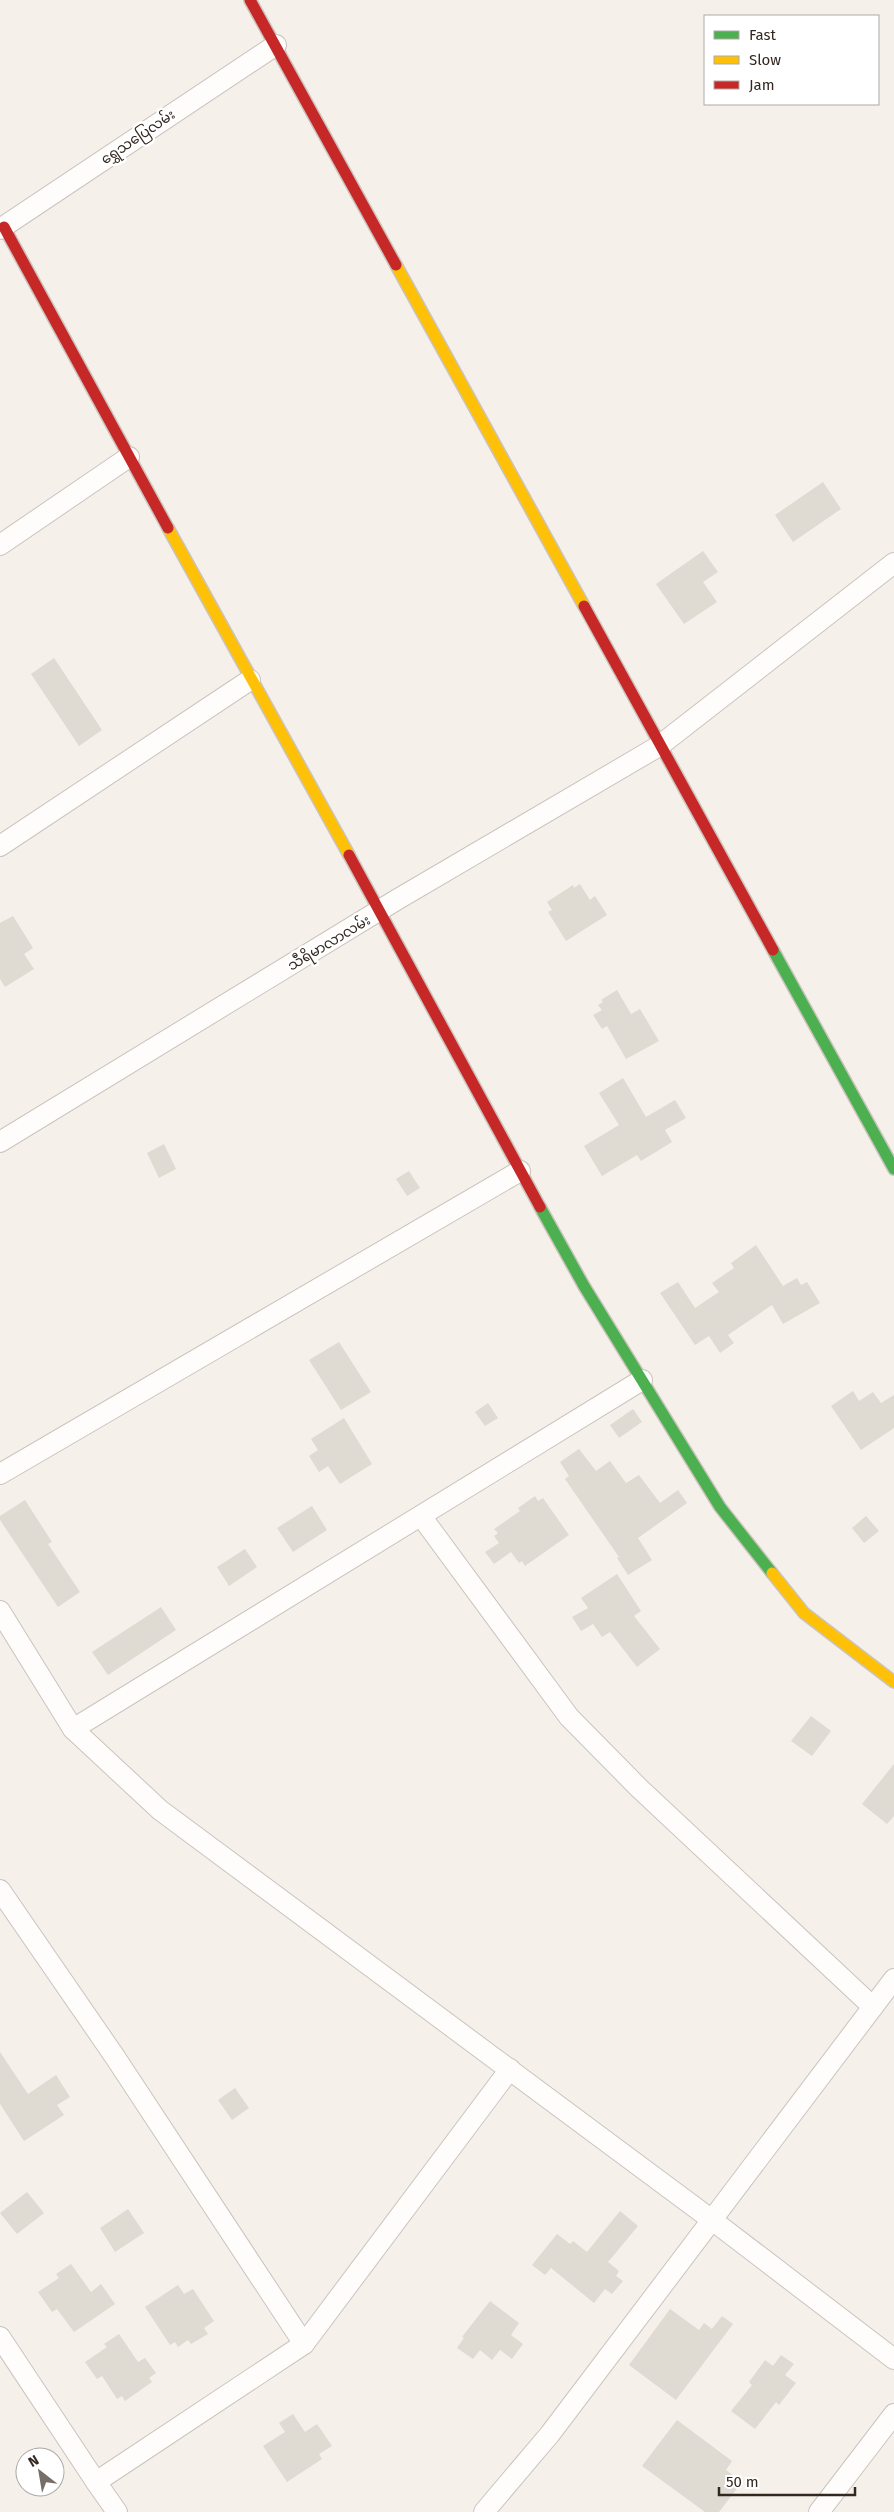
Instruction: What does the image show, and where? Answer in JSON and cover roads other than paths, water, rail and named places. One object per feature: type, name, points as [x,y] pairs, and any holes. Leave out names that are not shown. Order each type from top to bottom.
[{"type":"street","points":[[250,0],[659,746],[894,1169]]},
{"type":"street","name":"ရွှေသပြေလမ်း","points":[[2,228],[276,45]]},
{"type":"street","points":[[2,228],[250,680],[381,911],[520,1171],[584,1286],[720,1507],[804,1613],[894,1682]]},
{"type":"street","points":[[0,545],[129,458]]},
{"type":"street","name":"သီရိမာလာလမ်း","points":[[0,1142],[381,911],[659,746],[894,563]]},
{"type":"street","points":[[0,846],[250,680]]},
{"type":"street","points":[[0,1474],[520,1171]]},
{"type":"street","points":[[73,1729],[642,1380]]},
{"type":"street","points":[[421,1516],[569,1717],[639,1788],[873,2007]]},
{"type":"street","points":[[0,1611],[73,1729],[160,1810],[712,2220],[894,2359]]},
{"type":"street","points":[[0,1890],[121,2065],[304,2344]]},
{"type":"street","points":[[484,2512],[550,2434],[894,1979]]},
{"type":"street","points":[[96,2482],[304,2344],[510,2069]]},
{"type":"street","points":[[0,2337],[117,2512]]},
{"type":"street","points":[[819,2512],[894,2414]]}]
